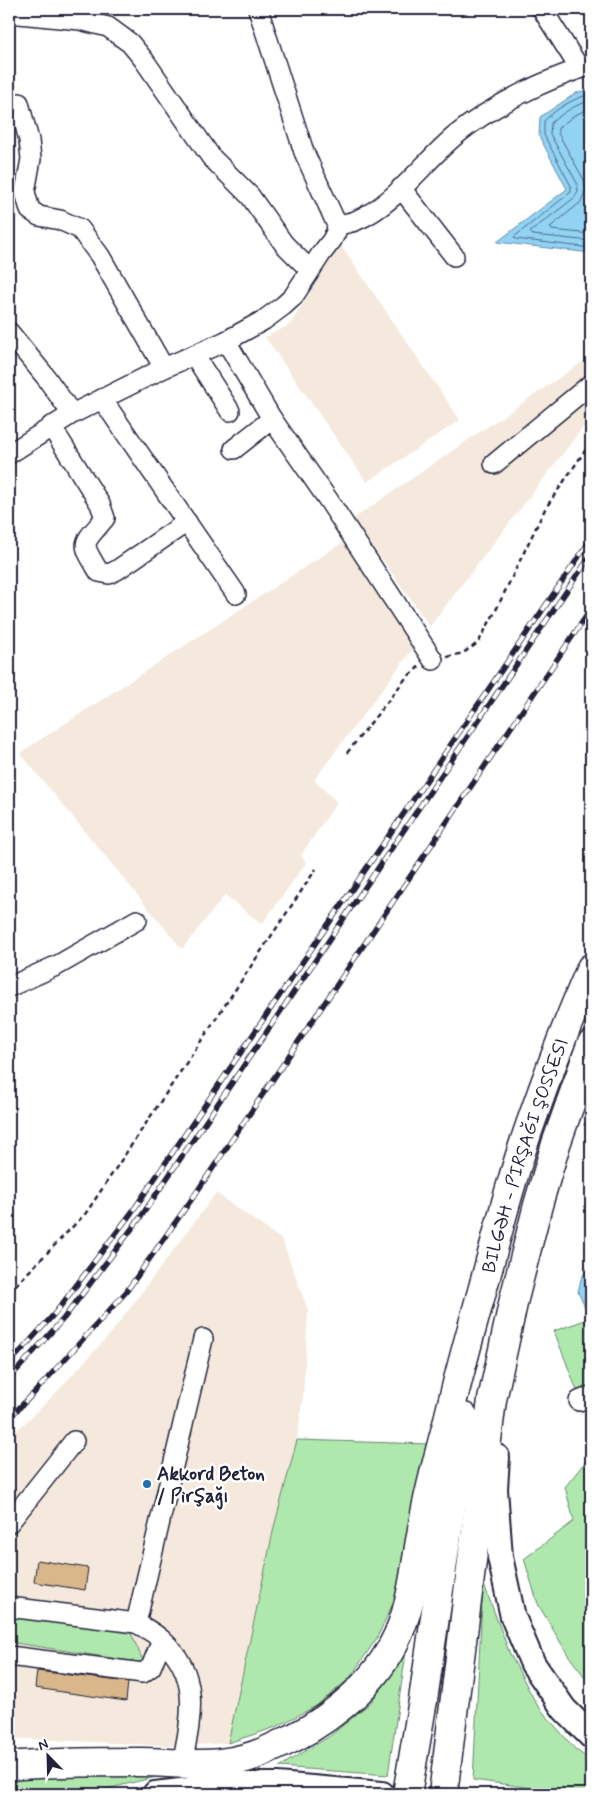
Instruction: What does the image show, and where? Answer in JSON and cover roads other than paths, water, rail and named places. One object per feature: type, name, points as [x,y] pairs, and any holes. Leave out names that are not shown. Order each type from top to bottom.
[{"type":"highway","points":[[9,1766],[39,1763],[220,1763],[251,1756],[274,1748],[303,1733],[343,1705],[381,1665],[400,1630],[407,1610],[423,1521],[506,1202],[534,1112],[591,968]]},
{"type":"highway","points":[[443,1794],[492,1400],[514,1299],[553,1153],[591,1045]]},
{"type":"highway","points":[[407,1794],[423,1700],[482,1289]]},
{"type":"main road","points":[[514,1299],[498,1437],[495,1489],[500,1556],[513,1617],[532,1664],[564,1709],[591,1736]]},
{"type":"main road","points":[[155,1794],[232,1785],[277,1784],[376,1794]]},
{"type":"street","points":[[9,454],[72,414],[164,368],[226,341],[264,320],[293,297],[332,240],[337,225],[304,152],[258,9]]},
{"type":"street","points":[[337,225],[355,221],[370,213],[401,188],[455,136],[473,122],[504,103],[559,77],[586,67],[542,9]]},
{"type":"street","points":[[12,11],[80,20],[108,26],[130,43],[144,60],[211,157],[250,196],[284,244],[310,270]]},
{"type":"street","points":[[19,103],[29,140],[31,159],[25,192],[30,210],[39,216],[60,220],[80,229],[100,256],[164,368]]},
{"type":"street","points":[[401,188],[454,256]]},
{"type":"street","points":[[9,332],[45,376],[72,414]]},
{"type":"street","points":[[226,341],[272,419],[329,501],[434,660]]},
{"type":"street","points":[[194,355],[230,411]]},
{"type":"street","points":[[494,464],[591,384]]},
{"type":"street","points":[[102,399],[236,594]]},
{"type":"street","points":[[234,449],[272,419]]},
{"type":"street","points":[[51,426],[100,504],[105,518],[86,541],[85,548],[99,572],[109,574],[117,570],[187,522]]},
{"type":"street","points":[[9,987],[58,965],[137,920]]},
{"type":"street","points":[[136,1623],[203,1339]]},
{"type":"street","points":[[9,1523],[74,1440]]},
{"type":"street","points":[[9,1607],[136,1623],[162,1640],[177,1658],[185,1672],[191,1691],[191,1712],[182,1764]]},
{"type":"street","points":[[9,1656],[143,1673],[151,1667],[162,1640]]},
{"type":"water","points":[[591,89],[591,253],[497,242],[567,189],[539,136],[540,117],[576,93]]},
{"type":"water","points":[[591,1262],[591,1305],[585,1307],[578,1292],[581,1279]]},
{"type":"railway","points":[[9,1364],[56,1312],[132,1212],[591,539]]},
{"type":"railway","points":[[9,1379],[64,1318],[140,1218],[591,555]]},
{"type":"railway","points":[[9,1418],[126,1292],[194,1196],[591,609]]},
{"type":"place","name":"Akkord Beton / Pirşağı","points":[[147,1484]]}]
